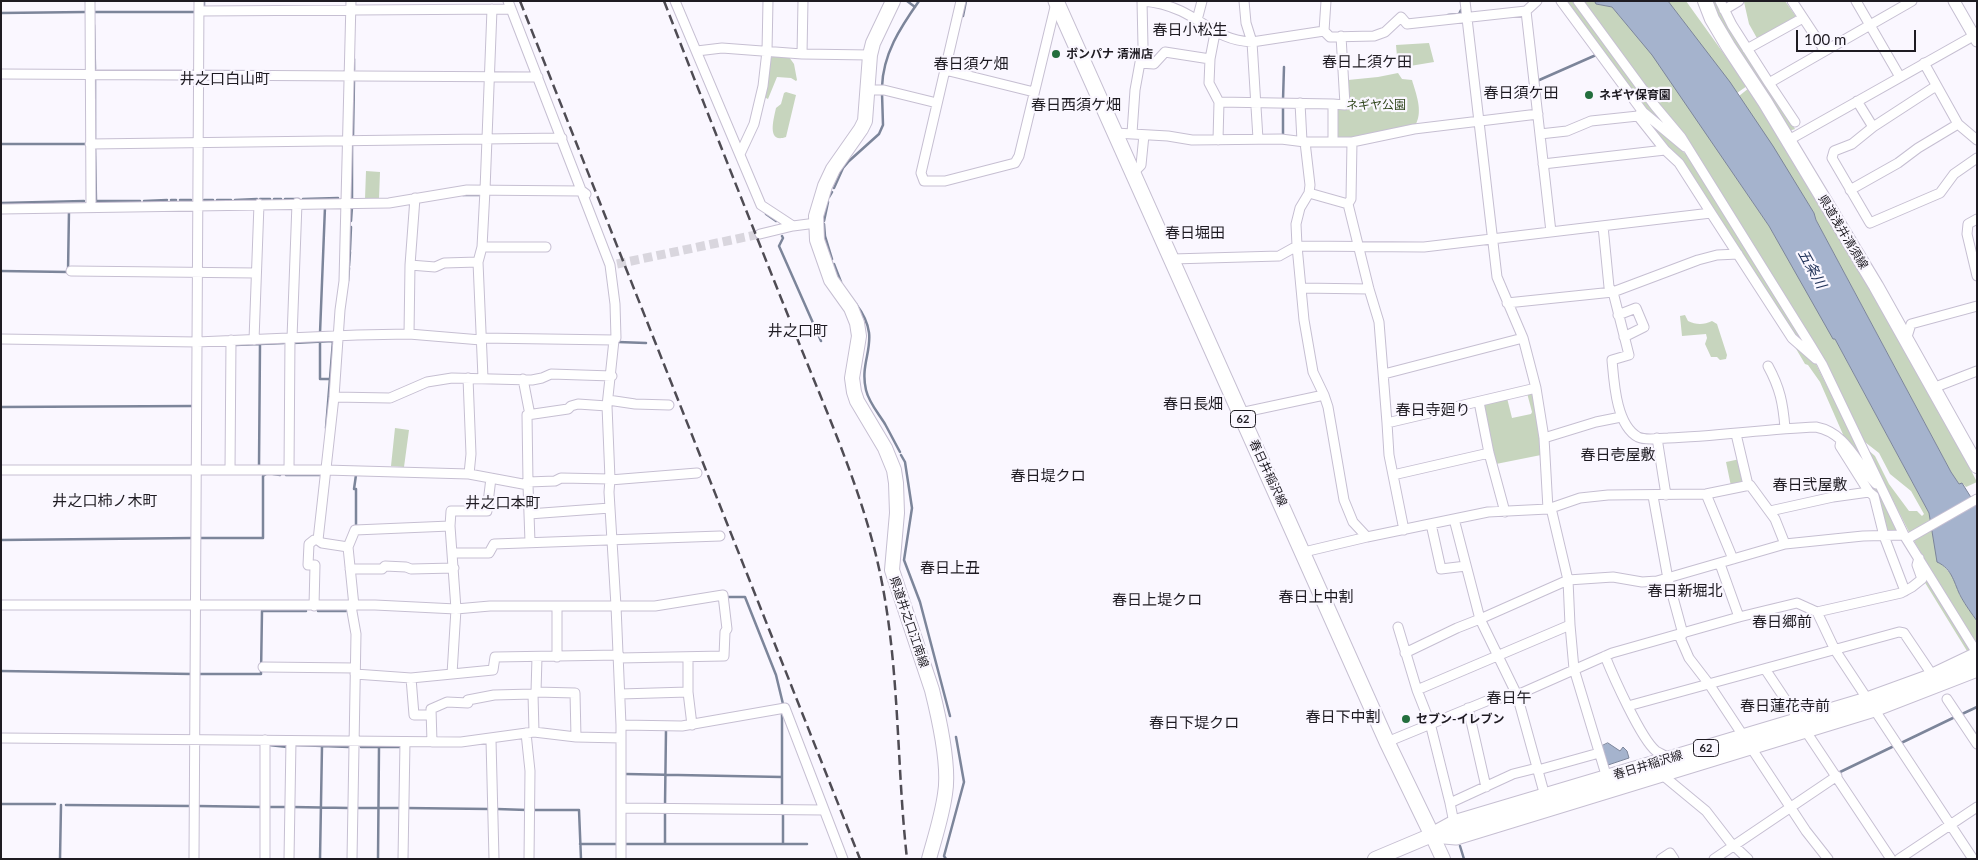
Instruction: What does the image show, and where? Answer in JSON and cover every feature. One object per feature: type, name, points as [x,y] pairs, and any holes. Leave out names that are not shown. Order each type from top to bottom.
[{"type":"main road","name":"県道井之口江南線","points":[[894,1],[874,43],[870,56],[865,121],[829,175],[821,198],[816,223],[817,240],[831,280],[851,308],[857,323],[859,336],[852,378],[854,392],[885,448],[896,482],[896,528],[892,570],[936,706],[946,779],[946,793],[929,859]]},
{"type":"main road","name":"県道浅井清須線","points":[[1705,1],[1712,19],[1724,40],[1788,141],[1906,340],[1977,466]]},
{"type":"main road","name":"春日井稲沢線","points":[[1056,2],[1304,552],[1387,742],[1432,835]]},
{"type":"main road","name":"春日井稲沢線","points":[[1870,704],[1977,654]]},
{"type":"main road","name":"春日井稲沢線","points":[[1432,835],[1454,823],[1668,760],[1747,741],[1802,725],[1977,669]]},
{"type":"main road","name":"春日井稲沢線","points":[[1432,835],[1456,837],[1660,773],[1747,741]]},
{"type":"main road","points":[[1375,859],[1432,835],[1442,859]]},
{"type":"street","points":[[90,1],[91,207]]},
{"type":"street","points":[[675,1],[761,205],[792,226]]},
{"type":"street","points":[[740,154],[754,124],[763,86],[767,52],[768,1]]},
{"type":"street","points":[[802,54],[803,1]]},
{"type":"street","points":[[961,1],[921,173],[924,181],[946,181],[1015,163],[1019,156],[1056,2]]},
{"type":"street","points":[[1132,133],[1135,90],[1143,46],[1142,1],[1164,4],[1197,20],[1215,33],[1233,39],[1252,42],[1324,31]]},
{"type":"street","points":[[1197,20],[1202,1]]},
{"type":"street","points":[[1244,1],[1246,23],[1252,42],[1258,139]]},
{"type":"street","points":[[1326,1],[1324,31],[1330,37],[1374,36],[1386,32],[1401,17],[1407,24],[1526,11],[1537,1]]},
{"type":"street","points":[[1465,1],[1497,277],[1523,338],[1536,388],[1544,438],[1549,509],[1568,580],[1574,669],[1607,778]]},
{"type":"street","points":[[1561,1],[1664,150],[1679,163],[1792,338],[1822,364]]},
{"type":"street","points":[[1578,1],[1681,138],[1822,364],[1882,489],[1919,557],[1977,654]]},
{"type":"street","points":[[1739,1],[1722,5],[1747,49],[1795,122]]},
{"type":"street","points":[[1792,1],[1825,51]]},
{"type":"street","points":[[1856,1],[1900,77]]},
{"type":"street","points":[[1769,82],[1912,1]]},
{"type":"street","points":[[1788,141],[1924,63],[1976,37],[1954,1]]},
{"type":"street","points":[[194,859],[199,6],[351,6],[492,9],[510,5],[610,265],[616,304],[615,339],[608,403],[610,508],[621,726],[621,859]]},
{"type":"street","points":[[318,540],[334,397],[344,281],[351,6]]},
{"type":"street","points":[[483,378],[478,262],[482,247],[492,9]]},
{"type":"street","points":[[1526,11],[1551,232]]},
{"type":"street","points":[[1747,49],[1803,18]]},
{"type":"street","points":[[1215,33],[1210,59],[1209,83],[1219,102],[1218,140]]},
{"type":"street","points":[[1219,102],[1345,105],[1341,36]]},
{"type":"street","points":[[696,51],[722,48],[802,54],[870,56]]},
{"type":"street","points":[[1140,63],[1154,64],[1165,52],[1210,59]]},
{"type":"street","points":[[1924,63],[1958,124],[1977,140]]},
{"type":"street","points":[[945,70],[1034,92]]},
{"type":"street","points":[[1,74],[538,77]]},
{"type":"street","points":[[1936,86],[1873,127],[1852,144],[1834,151],[1832,158],[1850,190],[1870,223],[1940,193],[1954,174],[1977,158]]},
{"type":"street","points":[[868,90],[884,90],[937,103]]},
{"type":"street","points":[[1857,101],[1873,127]]},
{"type":"street","points":[[1300,103],[1303,142],[1310,185],[1309,193],[1300,208],[1296,224],[1304,320],[1313,372],[1324,394],[1344,500],[1353,522],[1367,537]]},
{"type":"street","points":[[1333,104],[1333,142]]},
{"type":"street","points":[[1115,133],[1144,134],[1192,140],[1281,139],[1303,142],[1352,142],[1414,129],[1538,114]]},
{"type":"street","points":[[1540,134],[1567,131],[1591,121],[1640,114],[1690,152]]},
{"type":"street","points":[[1850,190],[1898,163],[1918,148],[1958,124]]},
{"type":"street","points":[[1133,173],[1141,165],[1144,134]]},
{"type":"street","points":[[90,144],[562,138]]},
{"type":"street","points":[[1352,142],[1351,199],[1348,204],[1368,289],[1379,322],[1389,455],[1404,530]]},
{"type":"street","points":[[1544,164],[1664,150]]},
{"type":"street","points":[[1,209],[347,202],[389,203],[467,190],[582,191],[589,198],[616,264],[620,304],[619,332],[615,339]]},
{"type":"street","points":[[1309,193],[1348,204]]},
{"type":"street","points":[[409,334],[410,265],[415,198]]},
{"type":"street","points":[[289,470],[296,203]]},
{"type":"street","points":[[254,340],[259,204]]},
{"type":"street","points":[[1172,259],[1279,256],[1297,246],[1358,248],[1424,247],[1711,213]]},
{"type":"street","points":[[1977,219],[1968,224],[1968,234],[1977,276]]},
{"type":"street","points":[[760,234],[792,226],[816,223]]},
{"type":"street","points":[[1603,226],[1609,287],[1612,292],[1628,355],[1612,360],[1621,417],[1637,437],[1646,439],[1736,434],[1785,428],[1816,427],[1826,429],[1842,438],[1868,475],[1882,489]]},
{"type":"street","points":[[482,247],[546,246]]},
{"type":"street","points":[[1507,303],[1612,292],[1698,260],[1717,255],[1738,254]]},
{"type":"street","points":[[410,265],[435,267],[444,263],[478,262]]},
{"type":"street","points":[[71,271],[256,273]]},
{"type":"street","points":[[1301,288],[1368,289]]},
{"type":"street","points":[[1894,320],[1911,324],[1977,306]]},
{"type":"street","points":[[1618,315],[1636,308],[1644,327],[1624,337]]},
{"type":"street","points":[[1906,340],[1911,324]]},
{"type":"street","points":[[1,339],[197,342],[409,334],[481,339],[615,339]]},
{"type":"street","points":[[1384,374],[1523,338]]},
{"type":"street","points":[[230,470],[231,340]]},
{"type":"street","points":[[1768,366],[1777,384],[1783,404],[1785,428]]},
{"type":"street","points":[[1933,388],[1977,371]]},
{"type":"street","points":[[334,397],[390,398],[427,382],[452,378],[524,379],[542,378],[551,374],[612,376]]},
{"type":"street","points":[[468,378],[471,454],[469,474]]},
{"type":"street","points":[[524,379],[530,414],[528,415],[530,542]]},
{"type":"street","points":[[1388,423],[1536,388]]},
{"type":"street","points":[[1240,413],[1324,394]]},
{"type":"street","points":[[1479,402],[1489,453],[1505,512]]},
{"type":"street","points":[[530,414],[568,410],[568,407],[578,404],[669,405]]},
{"type":"street","points":[[1544,438],[1596,422],[1621,417]]},
{"type":"street","points":[[1736,434],[1748,485]]},
{"type":"street","points":[[1657,438],[1666,495]]},
{"type":"street","points":[[1842,438],[1840,446],[1869,492],[1874,496],[1884,536],[1905,591]]},
{"type":"street","points":[[1393,475],[1489,453]]},
{"type":"street","points":[[1,470],[325,470],[469,474],[528,484],[579,478],[610,479],[696,473]]},
{"type":"street","points":[[452,674],[456,609],[450,526],[451,511],[487,511],[491,478]]},
{"type":"street","points":[[1304,552],[1488,512],[1549,509],[1580,498],[1596,496],[1706,494],[1750,484],[1775,519],[1784,544]]},
{"type":"street","points":[[1770,511],[1815,503],[1832,497],[1869,492]]},
{"type":"street","points":[[1706,494],[1733,560]]},
{"type":"street","points":[[1653,496],[1668,579],[1681,635],[1689,658],[1709,684],[1790,808],[1828,859]]},
{"type":"street","points":[[1405,653],[1568,580],[1612,578],[1642,582],[1668,579],[1784,544],[1884,536],[1908,537],[1977,499]]},
{"type":"street","points":[[529,514],[610,508]]},
{"type":"street","points":[[1454,519],[1480,619],[1517,695],[1545,796]]},
{"type":"street","points":[[1431,524],[1442,570],[1466,566]]},
{"type":"street","points":[[352,859],[356,634],[348,547],[355,530],[450,526]]},
{"type":"street","points":[[453,554],[489,553],[494,544],[720,536]]},
{"type":"street","points":[[314,606],[315,565],[308,564],[309,544],[314,540],[318,540],[322,543],[348,547]]},
{"type":"street","points":[[1387,742],[1489,700],[1517,695],[1605,656],[1739,617],[1797,603],[1817,612],[1905,591],[1922,579],[1917,565],[1919,557]]},
{"type":"street","points":[[1720,564],[1739,617]]},
{"type":"street","points":[[350,569],[382,569],[385,566],[406,566],[411,569],[454,568]]},
{"type":"street","points":[[1,605],[353,606],[456,609],[655,606],[723,595],[727,629],[725,632],[724,656],[495,657],[493,670],[411,678],[355,671],[263,666]]},
{"type":"street","points":[[557,606],[557,657]]},
{"type":"street","points":[[1817,612],[1835,650],[1973,859]]},
{"type":"street","points":[[1417,690],[1570,625]]},
{"type":"street","points":[[1398,627],[1417,690],[1430,723],[1454,823]]},
{"type":"street","points":[[1628,706],[1899,632],[1904,633],[1932,676]]},
{"type":"street","points":[[1605,656],[1616,684],[1647,739],[1656,751],[1667,757],[1668,760]]},
{"type":"street","points":[[529,859],[530,732],[537,657]]},
{"type":"street","points":[[688,657],[688,692],[692,725]]},
{"type":"street","points":[[1765,669],[1891,859]]},
{"type":"street","points":[[411,678],[414,714],[431,715]]},
{"type":"street","points":[[620,694],[688,692]]},
{"type":"street","points":[[432,742],[431,709],[447,702],[468,703],[468,700],[494,695],[535,693],[575,693],[576,737]]},
{"type":"street","points":[[1947,699],[1977,744]]},
{"type":"street","points":[[621,726],[692,725],[785,708],[843,859]]},
{"type":"street","points":[[1468,708],[1486,787]]},
{"type":"street","points":[[1,738],[461,742],[492,740],[530,732],[576,737],[621,738]]},
{"type":"street","points":[[265,740],[265,859]]},
{"type":"street","points":[[289,859],[290,740]]},
{"type":"street","points":[[492,740],[494,859]]},
{"type":"street","points":[[403,859],[405,742]]},
{"type":"street","points":[[1450,804],[1513,774],[1599,753]]},
{"type":"street","points":[[1660,773],[1706,811],[1730,842],[1748,859]]},
{"type":"street","points":[[1714,859],[1837,776]]},
{"type":"street","points":[[1899,859],[1977,807]]},
{"type":"street","points":[[621,808],[823,810]]},
{"type":"street","points":[[1661,859],[1670,853],[1674,859]]},
{"type":"green space","points":[[1565,1],[1575,1],[1673,133],[1645,110]]},
{"type":"green space","points":[[1582,1],[1597,1],[1596,4],[1612,7],[1653,55],[1769,226],[1835,339],[1929,513],[1941,563],[1954,578],[1960,596],[1977,621],[1977,646],[1915,543],[1867,449],[1875,456],[1889,484],[1909,511],[1917,511],[1922,516],[1924,514],[1911,491],[1890,474],[1879,453],[1861,439],[1826,363],[1655,99]]},
{"type":"green space","points":[[1668,1],[1686,1],[1747,86],[1737,93]]},
{"type":"green space","points":[[1712,1],[1716,1],[1795,129],[1789,131],[1722,25]]},
{"type":"green space","points":[[1785,1],[1795,15],[1795,18],[1758,40],[1749,24],[1744,2]]},
{"type":"green space","points":[[1429,43],[1434,62],[1398,68],[1396,45]]},
{"type":"green space","points":[[774,56],[789,57],[794,64],[797,80],[777,77],[768,99],[764,97],[771,58]]},
{"type":"green space","name":"ネギヤ公園","points":[[1398,73],[1402,79],[1412,80],[1419,108],[1416,124],[1362,137],[1342,138],[1335,136],[1337,108],[1348,105],[1348,80]]},
{"type":"green space","points":[[1749,88],[1872,288],[1977,482],[1966,487],[1962,483],[1959,484],[1951,472],[1816,220],[1814,213],[1739,96]]},
{"type":"green space","points":[[786,92],[796,95],[786,137],[780,138],[774,134],[773,123],[776,108],[781,104]]},
{"type":"green space","points":[[1643,116],[1690,158],[1810,352],[1792,336],[1667,147]]},
{"type":"green space","points":[[366,171],[380,172],[379,199],[365,199]]},
{"type":"green space","points":[[1685,315],[1688,321],[1694,323],[1703,324],[1712,321],[1717,324],[1727,355],[1726,359],[1720,360],[1717,357],[1711,357],[1705,344],[1706,334],[1682,336],[1680,316]]},
{"type":"green space","points":[[1795,347],[1799,347],[1815,362],[1869,471],[1845,439],[1820,382],[1808,365],[1805,364]]},
{"type":"green space","points":[[1532,392],[1534,395],[1541,455],[1496,464],[1482,407],[1485,403],[1507,398],[1512,418],[1531,414],[1527,393]]},
{"type":"green space","points":[[395,428],[409,430],[404,467],[391,466]]},
{"type":"green space","points":[[1846,446],[1878,491],[1896,526],[1896,531],[1886,530],[1871,491]]},
{"type":"green space","points":[[1740,459],[1745,481],[1731,486],[1726,462]]},
{"type":"green space","points":[[1924,573],[1971,649],[1967,651],[1924,581]]},
{"type":"water","name":"五条川","points":[[1668,1],[1730,82],[1773,146],[1814,213],[1816,220],[1951,472],[1959,484],[1962,483],[1977,507],[1977,621],[1961,597],[1950,573],[1937,562],[1929,513],[1835,339],[1833,339],[1769,226],[1652,55],[1612,7],[1596,4],[1595,2]]},
{"type":"water","points":[[1608,743],[1620,751],[1623,747],[1627,751],[1629,758],[1608,765],[1602,746]]},
{"type":"waterway","points":[[204,1],[204,7]]},
{"type":"waterway","points":[[907,1],[915,7]]},
{"type":"waterway","points":[[882,87],[889,52],[899,31],[919,1]]},
{"type":"waterway","points":[[963,16],[966,1]]},
{"type":"waterway","points":[[1448,15],[1459,14],[1461,10]]},
{"type":"waterway","points":[[1,13],[86,12]]},
{"type":"waterway","points":[[94,12],[195,12]]},
{"type":"waterway","points":[[94,25],[95,69]]},
{"type":"waterway","points":[[1538,83],[1537,81],[1596,55]]},
{"type":"waterway","points":[[354,59],[354,70]]},
{"type":"waterway","points":[[1283,100],[1284,67]]},
{"type":"waterway","points":[[95,79],[95,139]]},
{"type":"waterway","points":[[353,136],[354,80]]},
{"type":"waterway","points":[[834,188],[843,168],[879,134],[883,125],[882,93]]},
{"type":"waterway","points":[[1283,106],[1283,136]]},
{"type":"waterway","points":[[1,144],[87,144]]},
{"type":"waterway","points":[[352,146],[352,198]]},
{"type":"waterway","points":[[95,149],[96,201]]},
{"type":"waterway","points":[[829,197],[832,192]]},
{"type":"waterway","points":[[463,195],[481,195]]},
{"type":"waterway","points":[[303,199],[338,198]]},
{"type":"waterway","points":[[235,200],[257,199]]},
{"type":"waterway","points":[[260,199],[270,199]]},
{"type":"waterway","points":[[274,199],[281,199]]},
{"type":"waterway","points":[[285,199],[299,199]]},
{"type":"waterway","points":[[144,201],[167,200]]},
{"type":"waterway","points":[[171,200],[176,200]]},
{"type":"waterway","points":[[180,200],[191,200]]},
{"type":"waterway","points":[[204,200],[213,200]]},
{"type":"waterway","points":[[217,200],[231,200]]},
{"type":"waterway","points":[[1,203],[84,201]]},
{"type":"waterway","points":[[97,201],[140,201]]},
{"type":"waterway","points":[[824,221],[828,202]]},
{"type":"waterway","points":[[320,333],[325,207]]},
{"type":"waterway","points":[[351,221],[352,207],[354,207]]},
{"type":"waterway","points":[[1,271],[68,272],[69,210]]},
{"type":"waterway","points":[[766,214],[776,221]]},
{"type":"waterway","points":[[824,224],[825,236],[832,259]]},
{"type":"waterway","points":[[350,250],[351,227]]},
{"type":"waterway","points":[[782,236],[783,238],[779,246],[821,341]]},
{"type":"waterway","points":[[349,266],[350,252]]},
{"type":"waterway","points":[[834,264],[841,282]]},
{"type":"waterway","points":[[348,281],[349,268]]},
{"type":"waterway","points":[[856,304],[868,328],[869,348],[864,378],[867,395],[900,452]]},
{"type":"waterway","points":[[293,343],[333,341],[326,428]]},
{"type":"waterway","points":[[320,342],[320,379],[331,379]]},
{"type":"waterway","points":[[618,342],[646,343]]},
{"type":"waterway","points":[[235,345],[284,343]]},
{"type":"waterway","points":[[259,466],[260,344]]},
{"type":"waterway","points":[[1,407],[193,406]]},
{"type":"waterway","points":[[901,455],[905,462],[912,508],[904,560],[920,602],[950,716]]},
{"type":"waterway","points":[[200,538],[263,538],[263,476],[266,474]]},
{"type":"waterway","points":[[273,474],[280,475]]},
{"type":"waterway","points":[[286,475],[322,475]]},
{"type":"waterway","points":[[356,475],[354,489],[356,489],[356,525]]},
{"type":"waterway","points":[[1,540],[193,538]]},
{"type":"waterway","points":[[726,597],[745,597],[776,675],[783,704]]},
{"type":"waterway","points":[[199,674],[261,674],[262,611],[306,611]]},
{"type":"waterway","points":[[318,611],[346,611]]},
{"type":"waterway","points":[[1,671],[192,674]]},
{"type":"waterway","points":[[1962,714],[1977,707]]},
{"type":"waterway","points":[[782,713],[782,807]]},
{"type":"waterway","points":[[1901,743],[1955,717]]},
{"type":"waterway","points":[[665,805],[666,730]]},
{"type":"waterway","points":[[946,859],[944,856],[964,782],[956,737]]},
{"type":"waterway","points":[[269,745],[287,747]]},
{"type":"waterway","points":[[295,745],[349,747]]},
{"type":"waterway","points":[[320,859],[322,746]]},
{"type":"waterway","points":[[361,747],[400,747]]},
{"type":"waterway","points":[[378,859],[379,747]]},
{"type":"waterway","points":[[1838,773],[1892,747]]},
{"type":"waterway","points":[[626,774],[782,777]]},
{"type":"waterway","points":[[1,804],[55,804]]},
{"type":"waterway","points":[[60,859],[61,805]]},
{"type":"waterway","points":[[66,805],[191,806]]},
{"type":"waterway","points":[[198,806],[263,807]]},
{"type":"waterway","points":[[268,807],[286,807]]},
{"type":"waterway","points":[[293,807],[349,808]]},
{"type":"waterway","points":[[356,808],[400,808]]},
{"type":"waterway","points":[[406,808],[489,809]]},
{"type":"waterway","points":[[497,809],[527,810]]},
{"type":"waterway","points":[[532,810],[579,810],[581,859]]},
{"type":"waterway","points":[[665,812],[665,844]]},
{"type":"waterway","points":[[783,813],[783,844]]},
{"type":"waterway","points":[[580,844],[616,844]]},
{"type":"waterway","points":[[624,844],[807,844]]},
{"type":"waterway","points":[[1460,846],[1464,859]]},
{"type":"tunnel","points":[[617,264],[760,234]]},
{"type":"railway","points":[[520,1],[860,859]]},
{"type":"railway","points":[[664,1],[836,436],[856,488],[872,540],[881,579],[893,659],[907,859]]},
{"type":"place","name":"ボンパナ 清洲店","points":[[1056,54]]},
{"type":"place","name":"ネギヤ保育園","points":[[1589,95]]},
{"type":"place","name":"セブン-イレブン","points":[[1406,719]]},
{"type":"district","name":"春日小松生","points":[[1190,30]]},
{"type":"district","name":"春日上須ケ田","points":[[1367,62]]},
{"type":"district","name":"春日須ケ畑","points":[[971,64]]},
{"type":"district","name":"井之口白山町","points":[[225,79]]},
{"type":"district","name":"春日須ケ田","points":[[1521,93]]},
{"type":"district","name":"春日西須ケ畑","points":[[1076,105]]},
{"type":"district","name":"春日堀田","points":[[1195,233]]},
{"type":"district","name":"井之口町","points":[[798,331]]},
{"type":"district","name":"春日長畑","points":[[1193,404]]},
{"type":"district","name":"春日寺廻り","points":[[1433,410]]},
{"type":"district","name":"春日壱屋敷","points":[[1618,455]]},
{"type":"district","name":"春日堤クロ","points":[[1048,476]]},
{"type":"district","name":"春日弐屋敷","points":[[1810,485]]},
{"type":"district","name":"井之口柿ノ木町","points":[[105,501]]},
{"type":"district","name":"井之口本町","points":[[503,503]]},
{"type":"district","name":"春日上丑","points":[[950,568]]},
{"type":"district","name":"春日新堀北","points":[[1685,591]]},
{"type":"district","name":"春日上中割","points":[[1316,597]]},
{"type":"district","name":"春日上堤クロ","points":[[1157,600]]},
{"type":"district","name":"春日郷前","points":[[1782,622]]},
{"type":"district","name":"春日午","points":[[1509,698]]},
{"type":"district","name":"春日蓮花寺前","points":[[1785,706]]},
{"type":"district","name":"春日下中割","points":[[1343,717]]},
{"type":"district","name":"春日下堤クロ","points":[[1194,723]]}]
